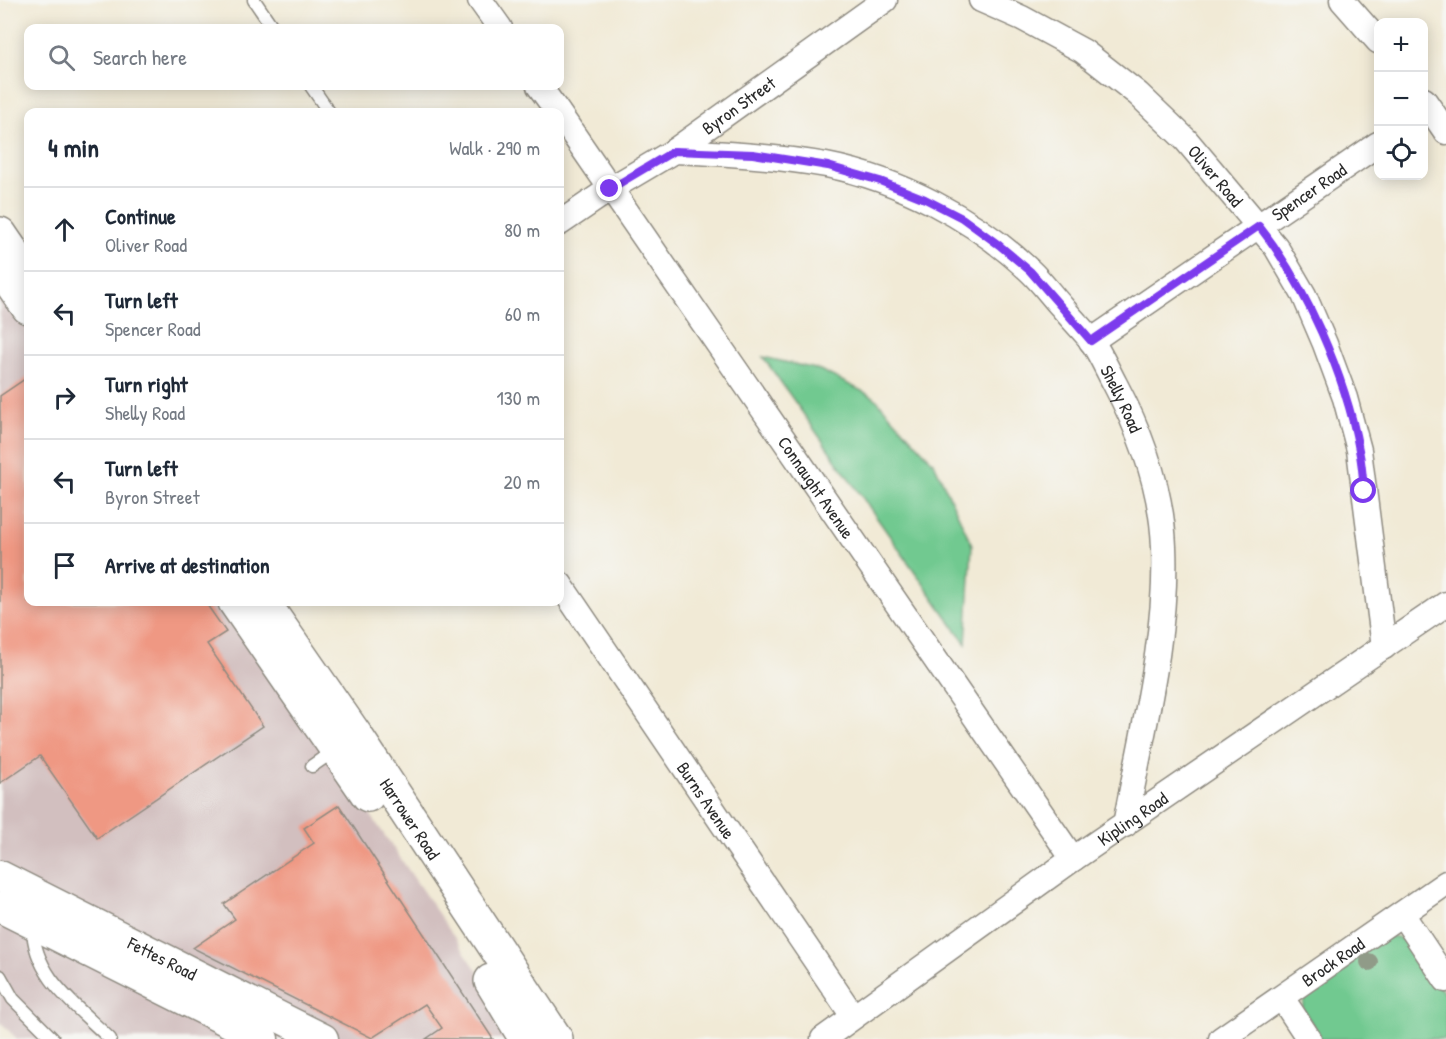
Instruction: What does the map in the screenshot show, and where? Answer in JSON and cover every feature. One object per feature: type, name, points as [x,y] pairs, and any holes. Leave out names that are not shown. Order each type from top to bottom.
[{"type":"main road","points":[[0,234],[24,268]]},
{"type":"main road","points":[[0,267],[24,301]]},
{"type":"main road","name":"Harrower Road","points":[[238,606],[335,751],[448,911],[526,1039]]},
{"type":"main road","name":"Harrower Road","points":[[265,606],[335,751],[556,1039]]},
{"type":"street","points":[[480,0],[497,24]]},
{"type":"street","name":"Byron Street","points":[[564,220],[610,189],[674,151],[885,0]]},
{"type":"street","name":"Oliver Road","points":[[981,0],[1022,18],[1083,51],[1138,94],[1186,140],[1276,247],[1304,295],[1345,398],[1359,450],[1384,647]]},
{"type":"street","points":[[1342,0],[1374,36]]},
{"type":"street","name":"Connaught Avenue","points":[[542,90],[555,108]]},
{"type":"street","points":[[1431,105],[1446,132]]},
{"type":"street","name":"Connaught Avenue","points":[[564,121],[1073,859]]},
{"type":"street","name":"Spencer Road","points":[[1091,341],[1374,147]]},
{"type":"street","name":"Shelly Road","points":[[674,151],[753,154],[828,166],[880,181],[925,199],[962,218],[1030,271],[1091,341],[1128,408],[1145,453],[1158,499],[1164,545],[1165,592],[1155,666],[1125,825]]},
{"type":"street","name":"Burns Avenue","points":[[564,590],[853,1016]]},
{"type":"street","name":"Kipling Road","points":[[824,1039],[1073,859],[1446,604]]},
{"type":"street","name":"Fettes Road","points":[[0,876],[323,1039]]},
{"type":"street","name":"Brock Road","points":[[1221,1039],[1446,883]]},
{"type":"street","name":"Fettes Road","points":[[0,907],[263,1039]]},
{"type":"street","points":[[1402,914],[1446,980]]},
{"type":"street","points":[[1282,998],[1309,1039]]},
{"type":"lane","points":[[254,0],[270,24]]},
{"type":"lane","points":[[314,90],[326,108]]},
{"type":"lane","points":[[33,924],[36,952],[48,977],[60,992],[110,1039]]},
{"type":"lane","points":[[0,976],[13,999],[53,1039]]},
{"type":"shaded area","points":[[0,272],[24,308],[24,606],[228,606],[524,1039],[17,1039],[0,1022]]},
{"type":"green space","points":[[763,357],[820,370],[874,397],[934,463],[972,545],[966,644]]},
{"type":"green space","points":[[1393,936],[1411,945],[1446,996],[1446,1039],[1321,1039],[1302,1008],[1306,991],[1382,938]]},
{"type":"building","points":[[24,380],[24,606],[208,606],[226,632],[207,644],[263,726],[97,838],[40,756],[0,783],[0,396]]},
{"type":"building","points":[[339,805],[493,1039],[426,1039],[442,1028],[425,1004],[372,1038],[193,948],[235,919],[224,904],[314,843],[304,828]]},
{"type":"route","points":[[610,189],[674,151],[753,154],[828,166],[880,181],[925,199],[962,218],[999,245],[1030,271],[1091,341],[1259,226],[1276,247],[1304,295],[1325,344],[1345,398],[1359,450],[1364,491]]}]
